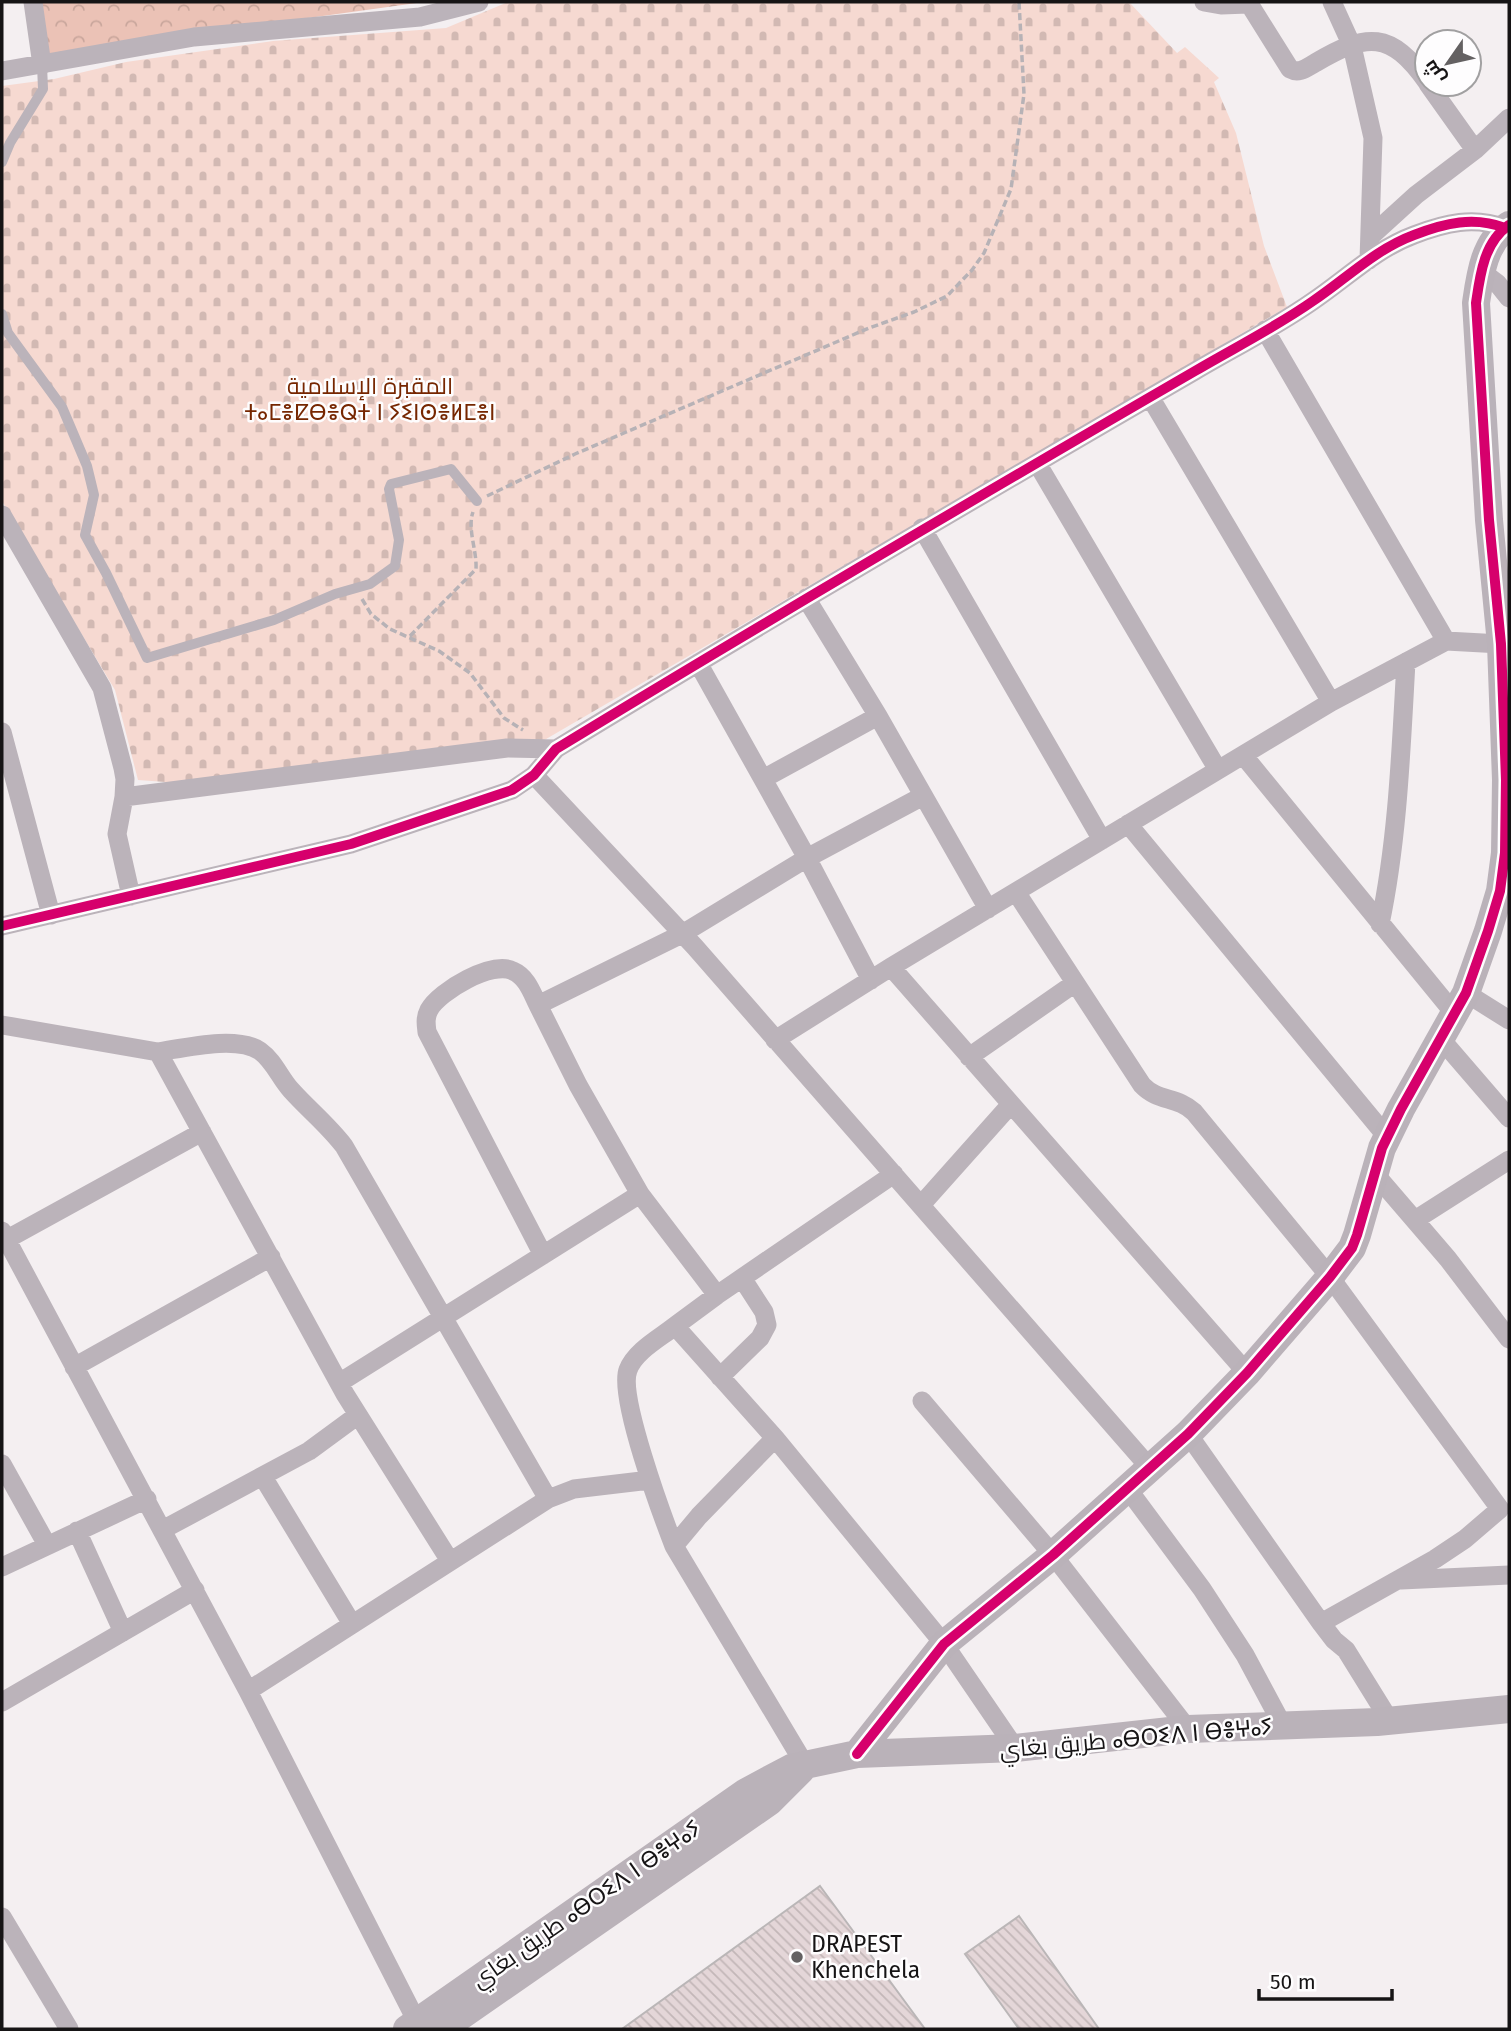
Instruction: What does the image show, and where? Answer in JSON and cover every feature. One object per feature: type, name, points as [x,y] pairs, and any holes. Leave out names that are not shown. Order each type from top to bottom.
[{"type":"street","points":[[33,2],[42,65]]},
{"type":"street","points":[[2,71],[194,37],[420,17],[480,2]]},
{"type":"street","points":[[1204,2],[1221,5],[1248,3],[1294,72],[1367,41],[1381,41],[1403,54],[1413,66]]},
{"type":"street","points":[[1332,2],[1352,46],[1373,138],[1369,260]]},
{"type":"street","points":[[1439,98],[1475,150]]},
{"type":"street","points":[[1371,236],[1416,195],[1475,150],[1509,118]]},
{"type":"street","points":[[2,926],[351,844],[512,790],[534,775],[556,749],[922,528],[1312,302],[1397,242],[1435,227],[1467,221],[1486,221],[1507,227],[1490,247],[1481,271],[1476,303],[1489,520],[1505,649],[1508,781],[1504,853],[1500,891],[1488,931],[1460,1003],[1387,1137],[1352,1248],[1330,1277],[1247,1373],[1188,1434],[1053,1555],[944,1644],[857,1754]]},
{"type":"street","points":[[1481,271],[1497,283],[1509,299]]},
{"type":"street","points":[[1265,330],[1446,641]]},
{"type":"street","points":[[1150,397],[1331,702]]},
{"type":"street","points":[[1037,463],[1217,771]]},
{"type":"street","points":[[2,515],[102,688],[125,779],[117,834],[131,896]]},
{"type":"street","points":[[1489,520],[1509,543]]},
{"type":"street","points":[[922,528],[1102,840]]},
{"type":"street","points":[[806,598],[878,716],[988,909]]},
{"type":"street","points":[[775,1040],[891,967],[1331,702],[1446,641],[1505,649]]},
{"type":"street","points":[[1380,924],[1387,892],[1396,802],[1406,662]]},
{"type":"street","points":[[698,663],[807,858],[871,980]]},
{"type":"street","points":[[763,779],[878,716]]},
{"type":"street","points":[[2,732],[51,915]]},
{"type":"street","points":[[124,797],[507,748],[556,749]]},
{"type":"street","points":[[1243,755],[1380,924],[1460,1003],[1509,1020]]},
{"type":"street","points":[[534,775],[682,934],[1150,1468]]},
{"type":"street","points":[[538,1005],[682,934],[807,858],[923,796]]},
{"type":"street","points":[[1128,824],[1387,1137]]},
{"type":"street","points":[[1016,892],[1142,1085],[1158,1098],[1185,1103],[1194,1112],[1330,1277],[1504,1516],[1397,1581],[1321,1623]]},
{"type":"street","points":[[543,1255],[427,1031],[425,1018],[444,993],[475,976],[500,967],[512,970],[525,979],[578,1085],[640,1194],[717,1295]]},
{"type":"street","points":[[891,967],[1247,1373]]},
{"type":"street","points":[[969,1057],[1076,983]]},
{"type":"street","points":[[2,1025],[158,1052],[204,1045],[240,1044],[250,1046],[268,1059],[289,1088],[344,1146],[548,1499]]},
{"type":"street","points":[[1440,1038],[1509,1118]]},
{"type":"street","points":[[158,1052],[339,1383],[450,1561]]},
{"type":"street","points":[[920,1205],[1011,1104]]},
{"type":"street","points":[[202,1132],[3,1237],[163,1529],[422,2027]]},
{"type":"street","points":[[1415,1220],[1509,1160]]},
{"type":"street","points":[[805,1765],[674,1546],[650,1480],[628,1402],[625,1381],[635,1358],[675,1326],[894,1174]]},
{"type":"street","points":[[1375,1174],[1448,1259],[1509,1339]]},
{"type":"street","points":[[339,1383],[640,1194]]},
{"type":"street","points":[[74,1367],[271,1257]]},
{"type":"street","points":[[720,1377],[760,1338],[767,1325],[764,1312],[742,1278]]},
{"type":"street","points":[[675,1326],[775,1438],[944,1644],[1015,1748]]},
{"type":"street","points":[[922,1401],[1053,1555],[1188,1729]]},
{"type":"street","points":[[163,1529],[309,1451],[358,1415]]},
{"type":"street","points":[[1188,1434],[1321,1623],[1352,1659],[1384,1721]]},
{"type":"street","points":[[674,1546],[699,1516],[775,1438]]},
{"type":"street","points":[[2,1464],[47,1545]]},
{"type":"street","points":[[263,1477],[352,1624]]},
{"type":"street","points":[[248,1691],[548,1499],[574,1489],[650,1480]]},
{"type":"street","points":[[1127,1488],[1202,1589],[1245,1655],[1283,1726]]},
{"type":"street","points":[[2,1567],[147,1499]]},
{"type":"street","points":[[77,1531],[123,1632]]},
{"type":"street","points":[[1397,1581],[1509,1575]]},
{"type":"street","points":[[2,1702],[195,1590]]},
{"type":"street","name":"طريق بغاي ⴰⴱⵔⵉⴷ ⵏ ⴱⴻⵖⴰⵢ","points":[[422,2027],[769,1802],[805,1765],[857,1754],[1015,1748],[1188,1729],[1384,1721],[1507,1712]]},
{"type":"street","points":[[2,1917],[69,2029]]},
{"type":"lane","points":[[2,162],[10,143],[43,89],[42,65]]},
{"type":"lane","points":[[2,314],[8,332],[67,419],[87,466],[94,495],[85,535],[147,658],[274,620],[335,594],[370,584],[395,566],[399,540],[389,489],[391,484],[450,469],[477,501]]},
{"type":"path","points":[[410,636],[476,569],[477,554],[470,520],[477,501],[575,454],[869,328],[914,312],[947,296],[972,270],[984,253],[1011,189],[1024,94],[1019,2]]},
{"type":"path","points":[[356,588],[371,614],[390,629],[439,651],[470,673],[504,718],[524,731]]},
{"type":"green space","points":[[39,2],[424,2],[46,54]]},
{"type":"green space","name":"المقبرة الإسلامية ⵜⴰⵎⴻⵇⴱⴻⵕⵜ ⵏ ⵢⵉⵏⵙⴻⵍⵎⴻⵏ","points":[[508,2],[1129,2],[1177,53],[1185,47],[1219,78],[1214,82],[1236,133],[1264,246],[1287,307],[541,742],[206,785],[138,780],[115,690],[2,501],[2,86],[54,79],[126,62],[273,41],[446,28]]},
{"type":"building","name":"DRAPEST Khenchela","points":[[820,1886],[925,2029],[622,2029]]},
{"type":"building","points":[[1019,1916],[1099,2029],[1019,2029],[965,1954]]},
{"type":"cycle path","points":[[2,926],[351,844],[512,790],[534,775],[556,749],[875,558],[1284,320],[1387,248],[1414,235],[1448,224],[1482,222],[1505,228]]},
{"type":"cycle path","points":[[857,1754],[944,1644],[1053,1555],[1188,1434],[1247,1373],[1330,1277],[1352,1248],[1382,1148],[1466,993],[1500,891],[1505,853],[1506,780],[1501,644],[1489,520],[1476,303],[1489,250],[1494,240],[1509,225]]},
{"type":"place","name":"DRAPEST Khenchela","points":[[797,1957]]}]
